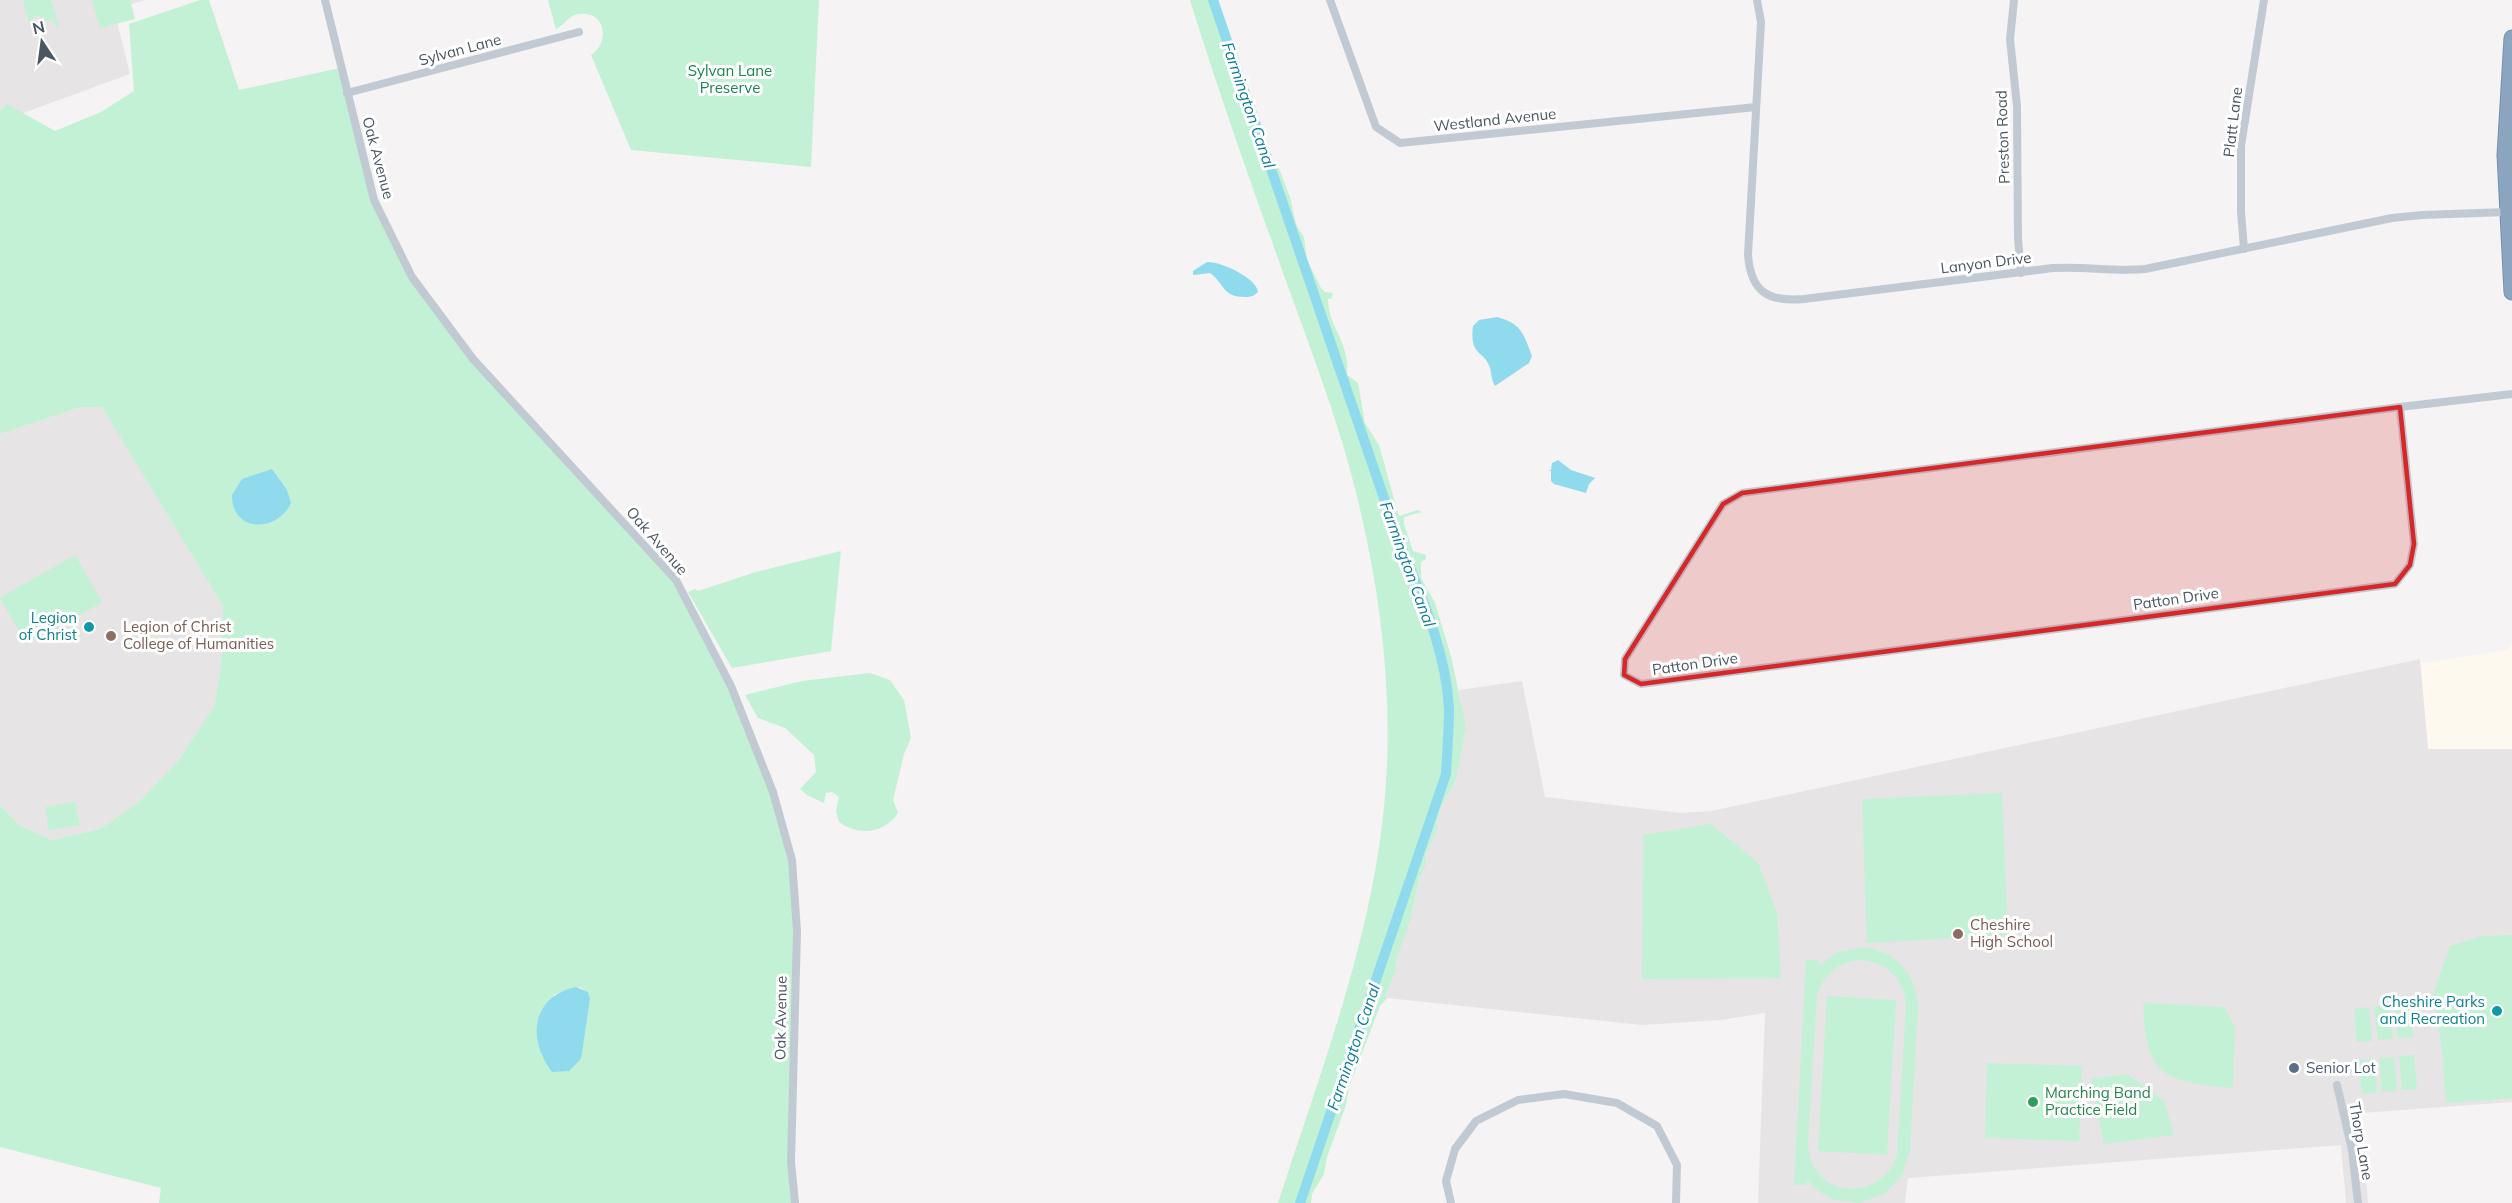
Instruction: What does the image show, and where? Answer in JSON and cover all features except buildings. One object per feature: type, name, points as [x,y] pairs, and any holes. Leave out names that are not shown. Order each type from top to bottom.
[{"type":"highway","points":[[2512,38],[2505,123],[2505,184],[2512,292]]},
{"type":"street","name":"Oak Avenue","points":[[325,0],[374,200],[412,277],[473,359],[676,580],[730,686],[773,792],[792,860],[796,932],[791,1162],[795,1203]]},
{"type":"street","name":"Westland Avenue","points":[[1330,0],[1376,127],[1400,143],[1756,107]]},
{"type":"street","name":"Lanyon Drive","points":[[1757,0],[1761,22],[1748,255],[1752,276],[1765,295],[1786,301],[2067,267],[2127,271],[2392,218],[2507,212]]},
{"type":"street","name":"Preston Road","points":[[2014,0],[2010,39],[2017,106],[2021,273]]},
{"type":"street","name":"Platt Lane","points":[[2244,249],[2241,224],[2241,146],[2264,0]]},
{"type":"street","name":"Sylvan Lane","points":[[347,93],[579,32]]},
{"type":"street","name":"Patton Drive","points":[[2400,406],[2414,544],[2410,565],[2395,584],[1641,684],[1624,675],[1625,659],[1723,504],[1742,493],[2400,406],[2512,394]]},
{"type":"street","name":"Thorp Lane","points":[[2337,1084],[2352,1150],[2358,1203]]},
{"type":"street","points":[[1451,1203],[1446,1181],[1455,1149],[1476,1121],[1518,1100],[1564,1094],[1617,1103],[1657,1126],[1677,1165],[1676,1203]]},
{"type":"highlighted area","points":[[2400,407],[2414,544],[2410,565],[2395,584],[1641,684],[1624,675],[1625,659],[1723,504],[1742,493]]},
{"type":"shaded area","points":[[0,0],[145,0],[114,10],[130,74],[15,116],[0,287]]},
{"type":"shaded area","name":"Legion of Christ College of Humanities","points":[[102,406],[223,606],[221,666],[214,706],[178,761],[139,802],[100,829],[52,840],[19,825],[0,805],[0,434],[81,407]]},
{"type":"shaded area","points":[[2512,644],[2512,749],[2428,749],[2420,659],[2423,663],[2507,650]]},
{"type":"shaded area","name":"Cheshire High School","points":[[2420,659],[2428,749],[2512,749],[2512,1102],[2361,1113],[2368,1203],[2346,1203],[2341,1145],[1908,1178],[1905,1203],[1758,1203],[1765,1013],[1721,1020],[1642,1025],[1387,998],[1386,994],[1397,966],[1397,957],[1410,921],[1426,853],[1437,826],[1440,809],[1456,780],[1465,731],[1459,690],[1522,681],[1545,797],[1681,813],[1711,811]]},
{"type":"green space","points":[[23,0],[51,0],[59,26],[56,27],[53,19],[46,21],[39,15],[34,17],[30,25]]},
{"type":"green space","points":[[92,0],[130,0],[135,19],[100,28]]},
{"type":"green space","points":[[200,0],[209,0],[239,90],[340,68],[374,200],[412,277],[473,359],[676,580],[731,686],[773,791],[792,860],[797,931],[791,1162],[795,1203],[159,1203],[161,1188],[0,1147],[0,805],[19,825],[52,840],[100,829],[139,802],[178,761],[214,706],[221,666],[223,606],[102,407],[81,407],[0,434],[0,111],[7,104],[55,131],[101,112],[134,91],[129,24]],"holes":[[[576,987],[582,988],[590,1000],[582,1054],[553,995]]]},
{"type":"green space","name":"Sylvan Lane Preserve","points":[[548,0],[819,0],[811,167],[631,150],[591,55],[601,43],[603,35],[599,22],[588,14],[579,14],[572,16],[556,29]]},
{"type":"green space","points":[[1190,0],[1216,0],[1237,52],[1265,149],[1278,166],[1290,197],[1296,224],[1304,238],[1307,260],[1321,288],[1325,292],[1333,293],[1332,298],[1328,299],[1329,307],[1344,348],[1347,375],[1358,383],[1365,423],[1379,445],[1398,513],[1400,516],[1417,510],[1422,512],[1404,517],[1404,524],[1413,551],[1426,555],[1426,559],[1421,562],[1421,578],[1435,603],[1451,656],[1466,727],[1456,780],[1440,809],[1436,832],[1426,853],[1425,866],[1420,877],[1410,921],[1397,957],[1396,970],[1386,994],[1387,998],[1380,1006],[1349,1087],[1346,1105],[1327,1157],[1324,1174],[1312,1194],[1311,1203],[1278,1203],[1340,1012],[1366,916],[1376,867],[1387,770],[1386,676],[1375,582],[1343,445],[1234,134]]},
{"type":"green space","points":[[841,551],[831,651],[732,668],[688,592]]},
{"type":"green space","points":[[75,555],[102,602],[27,645],[0,598]]},
{"type":"green space","points":[[870,673],[890,680],[904,700],[911,738],[904,754],[893,800],[898,813],[886,825],[871,831],[863,831],[839,822],[836,811],[839,797],[832,792],[826,793],[824,803],[800,789],[816,772],[814,755],[785,728],[758,718],[745,695],[802,681]]},
{"type":"green space","points":[[2002,793],[2008,935],[1867,943],[1862,799]]},
{"type":"green space","points":[[75,802],[80,825],[49,830],[45,807]]},
{"type":"green space","points":[[1711,824],[1758,863],[1777,913],[1781,978],[1642,979],[1643,835]]},
{"type":"green space","points":[[2512,935],[2512,1098],[2446,1103],[2442,1049],[2433,994],[2450,946],[2484,936]]},
{"type":"green space","points":[[1865,947],[1887,954],[1903,967],[1914,985],[1917,996],[1910,1150],[1902,1175],[1884,1194],[1859,1203],[1832,1199],[1817,1190],[1807,1180],[1806,1185],[1794,1185],[1806,960],[1818,960],[1819,966],[1838,952]],"holes":[[[1856,960],[1866,961],[1891,972],[1902,987],[1905,996],[1897,1155],[1889,1171],[1877,1181],[1863,1187],[1848,1188],[1833,1185],[1821,1176],[1812,1163],[1808,1144],[1817,995],[1823,982],[1836,968]]]},
{"type":"green space","points":[[1827,996],[1896,1000],[1887,1155],[1818,1151]]},
{"type":"green space","points":[[2143,1003],[2224,1007],[2235,1027],[2233,1088],[2180,1080],[2159,1066],[2147,1041]]},
{"type":"green space","points":[[2410,1003],[2413,1037],[2398,1038],[2395,1005]]},
{"type":"green space","points":[[2389,1005],[2393,1039],[2378,1040],[2374,1007]]},
{"type":"green space","points":[[2369,1007],[2372,1041],[2357,1042],[2354,1009]]},
{"type":"green space","points":[[2414,1055],[2417,1089],[2402,1090],[2399,1056]]},
{"type":"green space","points":[[2394,1057],[2397,1091],[2382,1092],[2379,1058]]},
{"type":"green space","points":[[2374,1059],[2377,1092],[2362,1094],[2358,1060]]},
{"type":"green space","name":"Marching Band Practice Field","points":[[1987,1063],[2082,1066],[2079,1141],[1985,1138]]},
{"type":"green space","points":[[2127,1074],[2164,1101],[2174,1135],[2104,1144],[2091,1079]]},
{"type":"water","points":[[1207,262],[1220,264],[1237,271],[1251,281],[1258,292],[1245,297],[1232,295],[1210,273],[1193,275],[1193,271]]},
{"type":"water","points":[[1497,317],[1517,326],[1532,356],[1529,363],[1495,386],[1488,362],[1475,348],[1472,336],[1473,326],[1479,320]]},
{"type":"water","points":[[1558,460],[1571,470],[1595,478],[1589,484],[1586,493],[1554,484],[1551,481],[1551,471],[1548,470],[1551,470],[1552,463]]},
{"type":"water","points":[[272,469],[287,490],[291,503],[285,513],[267,523],[247,522],[239,517],[234,508],[232,495],[242,479]]},
{"type":"water","points":[[576,987],[588,992],[590,999],[582,1054],[580,1060],[569,1071],[552,1072],[539,1046],[538,1021],[542,1010],[550,1000],[561,992]]},
{"type":"waterway","name":"Farmington Canal","points":[[1213,0],[1397,536],[1430,620],[1443,664],[1449,709],[1446,774],[1300,1203]]},
{"type":"place","name":"Legion of Christ","points":[[89,627]]},
{"type":"place","name":"Legion of Christ College of Humanities","points":[[111,636]]},
{"type":"place","name":"Cheshire High School","points":[[1958,934]]},
{"type":"place","name":"Cheshire Parks and Recreation","points":[[2497,1011]]},
{"type":"place","name":"Senior Lot","points":[[2294,1068]]},
{"type":"place","name":"Marching Band Practice Field","points":[[2033,1102]]}]
